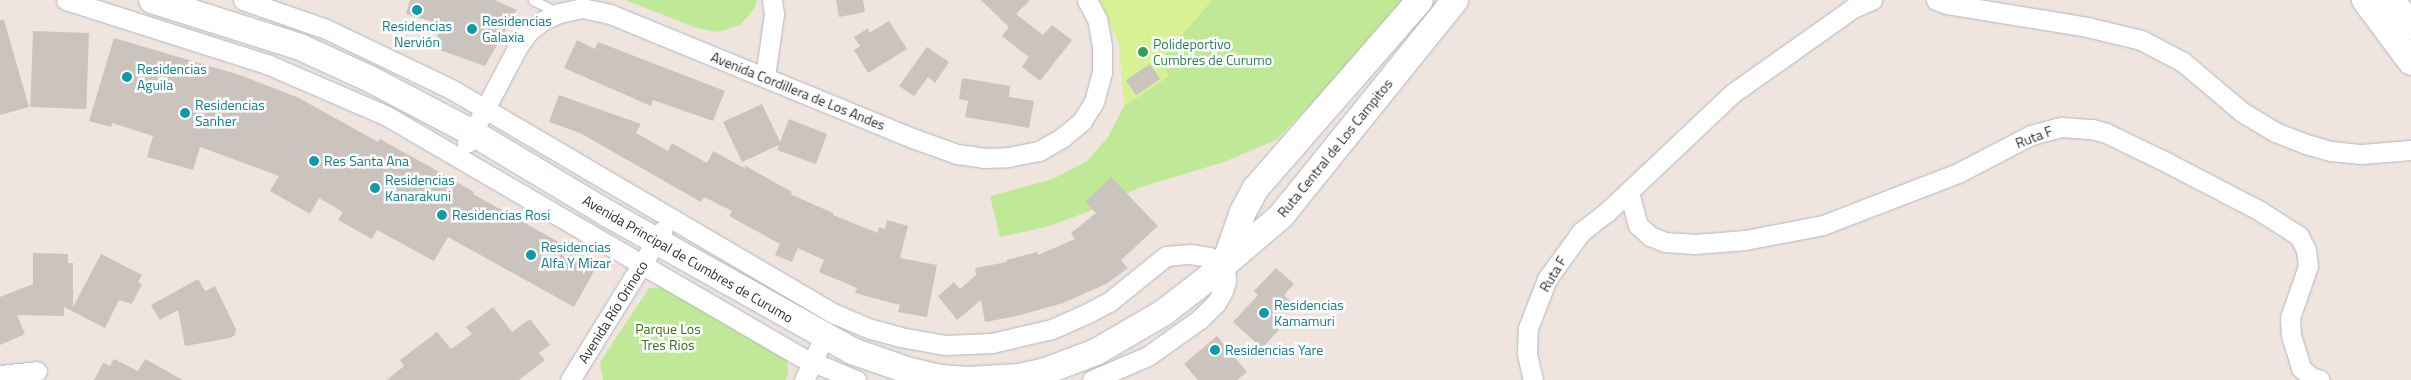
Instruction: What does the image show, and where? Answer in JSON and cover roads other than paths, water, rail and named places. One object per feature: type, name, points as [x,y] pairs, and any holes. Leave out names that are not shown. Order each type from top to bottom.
[{"type":"main road","name":"Avenida Principal de Cumbres de Curumo","points":[[152,0],[300,47],[370,79],[473,133],[824,337],[882,363],[940,378],[967,380],[1020,377],[1071,362],[1119,340],[1163,313],[1225,263]]},
{"type":"main road","points":[[1225,263],[1243,212],[1256,188],[1420,0]]},
{"type":"main road","name":"Ruta Central de Los Campitos","points":[[1225,263],[1281,216],[1455,0]]},
{"type":"main road","points":[[2365,0],[2411,62]]},
{"type":"main road","points":[[2391,0],[2411,26]]},
{"type":"street","name":"Avenida Principal de Cumbres de Curumo","points":[[66,0],[301,77],[387,116],[811,362],[856,380]]},
{"type":"street","name":"Avenida Principal de Cumbres de Curumo","points":[[243,0],[326,29],[451,89],[835,314],[872,329],[900,337],[945,345],[992,343],[1068,323],[1109,302],[1166,256],[1190,254],[1209,257],[1225,263]]},
{"type":"street","points":[[764,77],[774,14],[772,0]]},
{"type":"street","name":"Avenida Cordillera de Los Andes","points":[[460,157],[516,48],[528,32],[542,21],[559,13],[582,8],[610,14],[915,139],[957,154],[1000,158],[1039,151],[1063,138],[1082,121],[1094,102],[1102,73],[1102,46],[1097,19],[1086,0]]},
{"type":"street","name":"Ruta F","points":[[1533,380],[1527,353],[1528,328],[1547,279],[1581,232],[1629,192],[1733,93],[1853,8],[1872,0]]},
{"type":"street","points":[[1936,0],[1947,4],[2088,27],[2141,40],[2183,62],[2242,112],[2275,132],[2306,144],[2332,151],[2361,154],[2411,150]]},
{"type":"street","name":"Ruta F","points":[[1629,192],[1638,225],[1650,236],[1665,242],[1695,244],[1745,240],[1823,225],[1958,173],[2046,130],[2061,127],[2092,129],[2106,133],[2260,211],[2298,236],[2306,250],[2308,266],[2290,318],[2290,335],[2301,368],[2311,377],[2320,380]]},
{"type":"street","name":"Avenida Río Orinoco","points":[[570,380],[669,218]]},
{"type":"street","points":[[1092,380],[1148,356],[1200,319],[1216,303],[1223,291],[1226,281],[1225,263]]},
{"type":"street","points":[[804,380],[824,337]]},
{"type":"street","points":[[0,375],[36,371]]},
{"type":"lane","points":[[533,0],[559,13]]},
{"type":"place","name":"Residencias Nervión","points":[[417,10]]},
{"type":"place","name":"Residencias Galaxia","points":[[472,29]]},
{"type":"place","name":"Polideportivo Cumbres de Curumo","points":[[1143,52]]},
{"type":"place","name":"Residencias Aguila","points":[[127,77]]},
{"type":"place","name":"Residencias Sanher","points":[[185,113]]},
{"type":"place","name":"Res Santa Ana","points":[[314,161]]},
{"type":"place","name":"Residencias Kanarakuni","points":[[375,188]]},
{"type":"place","name":"Residencias Rosi","points":[[442,215]]},
{"type":"place","name":"Residencias Alfa Y Mizar","points":[[531,255]]},
{"type":"place","name":"Residencias Kamamuri","points":[[1264,313]]},
{"type":"place","name":"Residencias Yare","points":[[1215,350]]},
{"type":"park label","name":"Parque Los Tres Rios","points":[[668,338]]}]
